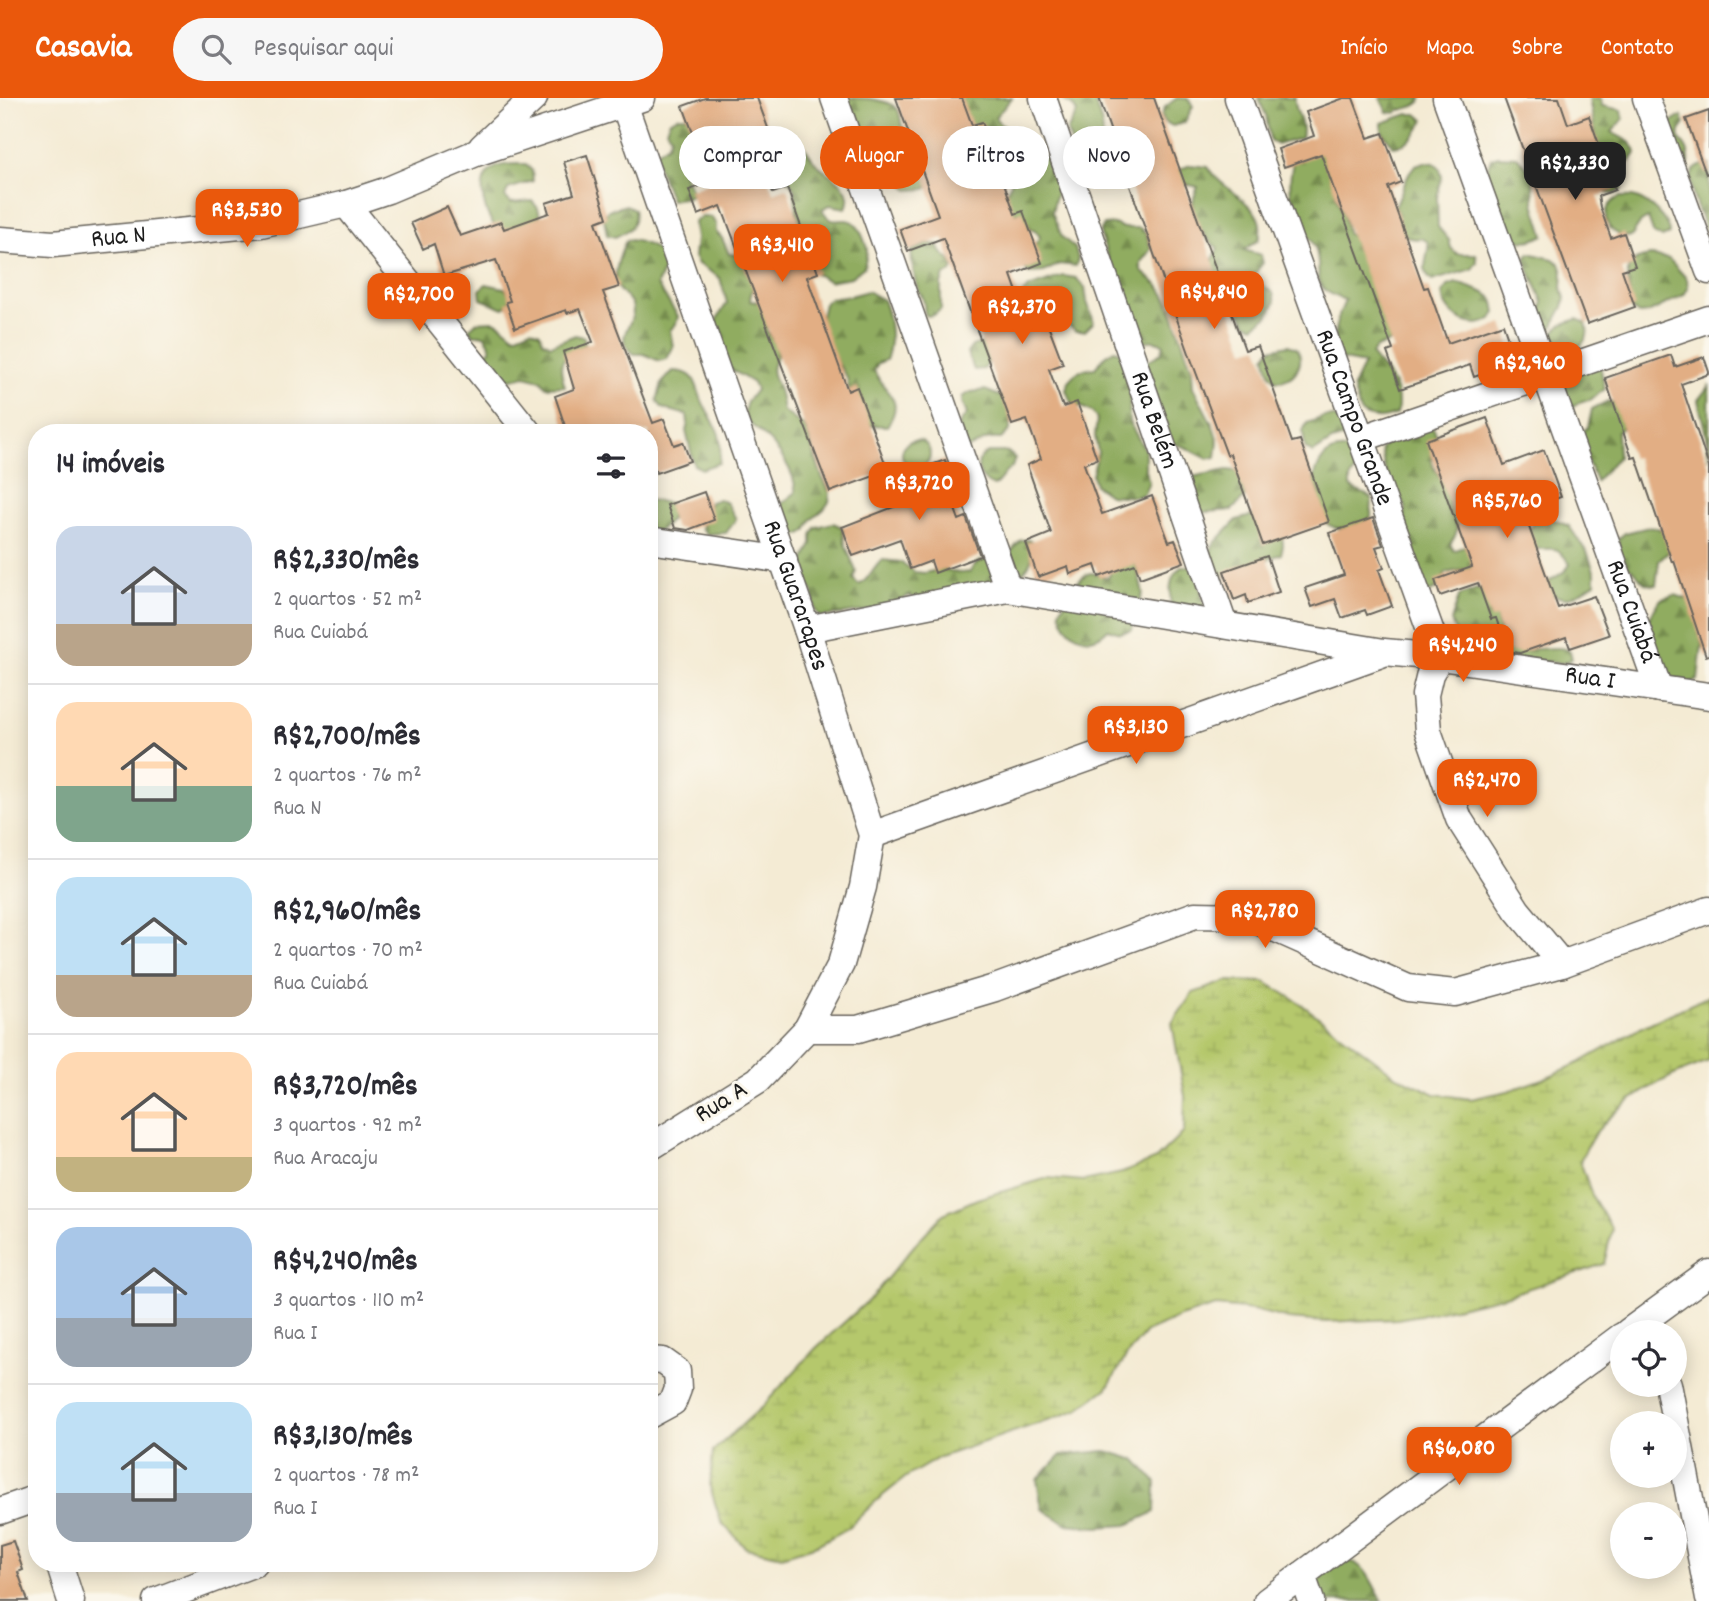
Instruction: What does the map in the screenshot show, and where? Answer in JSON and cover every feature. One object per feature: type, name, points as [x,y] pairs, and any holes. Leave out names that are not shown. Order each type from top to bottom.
[{"type":"street","name":"Rua N","points":[[475,153],[534,98]]},
{"type":"street","points":[[807,629],[1008,589],[834,98]]},
{"type":"street","name":"Rua Belém","points":[[1043,98],[1224,625]]},
{"type":"street","name":"Rua Campo Grande","points":[[1238,98],[1440,657]]},
{"type":"street","name":"Rua Cuiabá","points":[[1446,98],[1659,689]]},
{"type":"street","points":[[1646,98],[1709,271]]},
{"type":"street","name":"Rua N","points":[[0,240],[53,244],[261,224],[346,204],[388,190],[475,153],[629,100]]},
{"type":"street","name":"Rua Guararapes","points":[[629,100],[807,629],[872,835],[863,887],[841,964],[807,1028],[758,1080]]},
{"type":"street","points":[[346,204],[522,424]]},
{"type":"street","points":[[1363,438],[1709,319]]},
{"type":"street","points":[[658,541],[784,560]]},
{"type":"street","name":"Rua I","points":[[1008,589],[1384,652],[1440,657],[1709,696]]},
{"type":"street","points":[[872,835],[1384,652]]},
{"type":"street","points":[[1440,657],[1430,674],[1424,695],[1428,731],[1459,819],[1517,910],[1562,964]]},
{"type":"street","points":[[807,1028],[858,1029],[995,988],[1195,915],[1247,916],[1408,988],[1455,993],[1562,964],[1709,910]]},
{"type":"street","name":"Rua A","points":[[658,1142],[758,1080]]},
{"type":"street","points":[[1658,1320],[1709,1273]]},
{"type":"street","points":[[1267,1601],[1610,1345]]},
{"type":"street","points":[[658,1361],[677,1371],[678,1389],[673,1402],[658,1410]]},
{"type":"street","points":[[1670,1397],[1709,1599]]},
{"type":"street","points":[[0,1511],[28,1501]]},
{"type":"street","points":[[62,1572],[71,1601]]},
{"type":"street","points":[[156,1601],[232,1572]]},
{"type":"street","points":[[1301,1575],[1311,1601]]},
{"type":"green space","points":[[843,98],[888,103],[898,110],[902,126],[862,126]]},
{"type":"green space","points":[[959,98],[1012,98],[995,117],[1004,126],[942,126],[942,170],[928,187],[928,126],[917,126]]},
{"type":"green space","points":[[1060,98],[1093,98],[1102,126],[1070,126],[1077,113],[1073,106]]},
{"type":"green space","points":[[1177,98],[1188,99],[1193,106],[1185,122],[1173,126],[1165,123],[1162,115],[1165,107]]},
{"type":"green space","points":[[1258,98],[1295,98],[1302,126],[1301,138],[1277,145],[1270,141],[1266,115]]},
{"type":"green space","points":[[1380,98],[1423,98],[1417,104],[1396,113],[1387,112]]},
{"type":"green space","points":[[1589,98],[1601,98],[1602,106],[1622,110],[1623,119],[1612,132],[1630,142],[1636,153],[1620,171],[1622,189],[1614,194],[1606,193]]},
{"type":"green space","points":[[1408,114],[1417,114],[1424,120],[1412,138],[1393,146],[1382,131],[1382,123]]},
{"type":"green space","points":[[688,116],[691,126],[679,126],[679,189],[692,190],[689,197],[671,200],[653,154],[668,144],[671,136],[666,129],[670,120]]},
{"type":"green space","points":[[1682,116],[1685,124],[1679,139],[1687,150],[1689,164],[1680,167],[1667,124]]},
{"type":"green space","points":[[806,150],[820,166],[820,189],[846,189],[848,194],[846,208],[830,205],[822,209],[832,220],[854,222],[867,250],[864,267],[851,277],[829,281],[814,273],[809,265],[807,238],[797,214],[794,189],[806,189]]},
{"type":"green space","points":[[1323,150],[1334,163],[1337,199],[1347,232],[1353,237],[1392,341],[1376,348],[1371,354],[1392,381],[1397,395],[1397,414],[1387,417],[1374,418],[1360,412],[1353,387],[1364,364],[1339,359],[1334,343],[1345,300],[1321,286],[1315,247],[1302,227],[1292,202],[1290,185],[1294,159]]},
{"type":"green space","points":[[1517,157],[1530,170],[1533,177],[1534,203],[1544,235],[1525,241],[1512,236],[1504,224],[1487,177],[1491,158]]},
{"type":"green space","points":[[1049,159],[1052,161],[1057,169],[1058,186],[1052,212],[1062,237],[1075,248],[1078,258],[1076,266],[1059,264],[1044,272],[1028,273],[1023,265],[1027,248],[1035,245],[1040,237],[1035,230],[1027,228],[1019,213],[1010,213],[1003,198],[1008,189],[1049,189]]},
{"type":"green space","points":[[1434,163],[1440,169],[1442,177],[1437,197],[1438,227],[1457,254],[1476,254],[1477,262],[1472,269],[1432,281],[1425,267],[1428,242],[1407,236],[1399,229],[1392,214],[1409,173],[1415,165]]},
{"type":"green space","points":[[526,164],[532,171],[533,181],[508,189],[505,197],[511,203],[532,201],[540,216],[512,236],[499,229],[489,216],[483,185],[489,172],[497,167]]},
{"type":"green space","points":[[1190,165],[1208,167],[1258,218],[1258,240],[1244,250],[1261,255],[1263,263],[1252,277],[1273,293],[1275,302],[1268,316],[1254,326],[1246,323],[1231,291],[1217,281],[1211,264],[1218,248],[1201,229],[1193,210],[1198,187],[1181,183],[1176,176],[1181,169]]},
{"type":"green space","points":[[1709,165],[1709,237],[1696,206],[1691,180],[1694,170]]},
{"type":"green space","points":[[1619,197],[1634,197],[1647,203],[1666,223],[1669,234],[1662,237],[1654,235],[1648,218],[1641,222],[1631,237],[1616,233],[1610,228],[1606,216],[1607,209]]},
{"type":"green space","points":[[626,205],[634,209],[631,227],[615,237],[607,235],[604,218],[608,210]]},
{"type":"green space","points":[[702,217],[711,217],[729,254],[739,256],[749,267],[753,277],[750,301],[759,302],[769,322],[766,330],[776,345],[778,354],[772,371],[783,411],[805,427],[830,493],[829,502],[824,509],[811,520],[806,531],[799,535],[790,534],[783,529],[778,513],[781,504],[795,493],[789,468],[766,437],[746,418],[746,405],[756,390],[753,383],[729,368],[717,336],[717,319],[727,303],[720,278],[698,264],[694,257],[694,222]]},
{"type":"green space","points":[[1114,224],[1123,228],[1140,228],[1146,234],[1151,249],[1141,262],[1141,271],[1159,286],[1169,302],[1192,370],[1193,387],[1218,441],[1216,457],[1208,459],[1168,442],[1146,362],[1161,353],[1164,345],[1153,341],[1134,342],[1100,232],[1104,225]]},
{"type":"green space","points":[[627,240],[653,247],[662,256],[664,269],[657,285],[678,316],[676,324],[670,330],[673,347],[667,359],[659,361],[644,354],[634,354],[625,342],[624,337],[633,309],[631,302],[617,287],[616,270]]},
{"type":"green space","points":[[928,244],[938,244],[941,252],[954,264],[941,284],[941,309],[934,315],[926,316],[923,298],[914,276],[912,251]]},
{"type":"green space","points":[[1529,253],[1553,259],[1560,264],[1563,272],[1562,289],[1565,298],[1550,331],[1551,347],[1545,355],[1540,319],[1543,302],[1525,260]]},
{"type":"green space","points":[[1651,256],[1669,259],[1687,279],[1688,288],[1684,295],[1648,313],[1639,314],[1631,309],[1629,268],[1640,258]]},
{"type":"green space","points":[[1063,276],[1076,278],[1085,288],[1093,323],[1085,331],[1076,331],[1062,320],[1050,319],[1020,302],[1019,298],[1028,288]]},
{"type":"green space","points":[[1456,283],[1490,296],[1496,313],[1489,320],[1472,324],[1455,316],[1444,302],[1442,293],[1448,286]]},
{"type":"green space","points":[[486,284],[504,288],[510,294],[510,303],[504,308],[481,299],[480,290]]},
{"type":"green space","points":[[867,291],[883,300],[889,322],[890,338],[886,360],[878,363],[874,370],[894,402],[893,416],[887,426],[869,425],[852,403],[847,378],[829,348],[820,321],[824,303],[831,298]]},
{"type":"green space","points":[[1577,319],[1586,323],[1585,340],[1572,349],[1560,349],[1554,333],[1560,325]]},
{"type":"green space","points":[[494,321],[515,336],[531,329],[540,333],[543,341],[551,345],[575,335],[584,337],[585,345],[566,357],[561,365],[565,386],[546,387],[541,380],[525,376],[507,380],[499,378],[476,358],[491,350],[484,335],[474,335],[469,329],[476,322]]},
{"type":"green space","points":[[981,343],[985,346],[989,362],[984,369],[974,370],[967,353],[972,346]]},
{"type":"green space","points":[[1288,345],[1297,348],[1299,366],[1293,375],[1276,381],[1270,374],[1265,356],[1271,349]]},
{"type":"green space","points":[[1114,350],[1119,351],[1130,379],[1129,422],[1145,450],[1145,469],[1149,482],[1144,494],[1136,497],[1109,495],[1095,485],[1092,475],[1098,453],[1095,436],[1097,419],[1092,412],[1071,402],[1066,390],[1076,373],[1095,368]]},
{"type":"green space","points":[[1600,365],[1605,389],[1567,411],[1560,390],[1577,373]]},
{"type":"green space","points":[[673,371],[688,374],[695,381],[718,433],[721,446],[719,463],[702,469],[694,465],[686,431],[687,415],[662,408],[657,400],[662,383]]},
{"type":"green space","points":[[1709,386],[1709,458],[1698,400]]},
{"type":"green space","points":[[985,390],[1007,399],[1013,418],[1010,430],[1001,439],[984,440],[965,449],[959,424],[967,414],[962,397],[971,392]]},
{"type":"green space","points":[[1608,401],[1617,404],[1624,426],[1617,432],[1618,457],[1596,481],[1577,436],[1588,427],[1592,409]]},
{"type":"green space","points":[[1324,417],[1342,420],[1347,436],[1332,441],[1313,453],[1305,448],[1303,431],[1307,423]]},
{"type":"green space","points":[[1429,420],[1438,445],[1431,460],[1451,496],[1448,505],[1457,529],[1450,544],[1454,551],[1470,543],[1472,568],[1446,573],[1438,588],[1427,594],[1404,516],[1406,507],[1402,499],[1394,496],[1381,449],[1391,441],[1404,441],[1411,430]]},
{"type":"green space","points":[[916,440],[926,444],[930,454],[926,464],[916,468],[906,464],[902,454],[906,444]]},
{"type":"green space","points":[[1351,449],[1357,455],[1359,464],[1350,479],[1350,487],[1372,499],[1371,517],[1351,527],[1336,528],[1324,521],[1317,509],[1313,494],[1314,478],[1329,453]]},
{"type":"green space","points":[[988,452],[1008,452],[1015,458],[1012,467],[994,486],[984,479],[978,465]]},
{"type":"green space","points":[[1227,470],[1236,471],[1248,490],[1244,498],[1232,510],[1196,513],[1186,483],[1192,477]]},
{"type":"green space","points":[[719,499],[727,503],[736,519],[726,533],[707,534],[701,528],[710,502]]},
{"type":"green space","points":[[658,501],[669,503],[671,509],[668,523],[658,530]]},
{"type":"green space","points":[[1254,515],[1282,535],[1281,554],[1226,576],[1218,576],[1210,554],[1213,545],[1237,520]]},
{"type":"green space","points":[[1542,518],[1569,526],[1588,554],[1595,574],[1595,583],[1569,598],[1557,597],[1544,586],[1565,571],[1570,564],[1555,549],[1534,549],[1526,535],[1534,523]]},
{"type":"green space","points":[[833,523],[842,527],[845,544],[856,571],[853,579],[859,585],[882,560],[901,562],[915,572],[943,569],[961,573],[970,572],[978,562],[990,559],[1001,583],[917,600],[910,595],[887,608],[820,617],[815,610],[813,592],[799,572],[812,544],[816,527]]},
{"type":"green space","points":[[1649,527],[1659,528],[1665,533],[1672,549],[1659,561],[1656,585],[1644,582],[1634,571],[1622,564],[1618,539],[1625,533]]},
{"type":"green space","points":[[1021,540],[1030,540],[1033,548],[1029,564],[1020,575],[1016,574],[1009,554]]},
{"type":"green space","points":[[1132,549],[1143,593],[1132,630],[1120,633],[1108,629],[1101,635],[1086,639],[1072,632],[1062,619],[1060,610],[1073,588],[1081,578],[1090,573],[1107,578],[1112,562]]},
{"type":"green space","points":[[1184,566],[1194,566],[1205,607],[1200,611],[1171,607],[1170,589],[1173,578]]},
{"type":"green space","points":[[1476,589],[1484,591],[1494,606],[1500,634],[1508,645],[1524,650],[1563,649],[1570,651],[1572,659],[1564,663],[1474,657],[1461,646],[1451,621],[1459,596]]},
{"type":"green space","points":[[1675,595],[1693,601],[1702,644],[1698,680],[1690,683],[1667,677],[1647,621],[1661,599]]},
{"type":"green space","points":[[1228,981],[1265,982],[1297,1001],[1395,1075],[1435,1094],[1471,1099],[1508,1091],[1545,1078],[1579,1063],[1644,1026],[1709,996],[1709,1061],[1664,1080],[1622,1106],[1596,1132],[1586,1149],[1580,1161],[1593,1198],[1612,1229],[1604,1264],[1502,1297],[1397,1319],[1325,1322],[1289,1319],[1253,1310],[1216,1306],[1180,1317],[1146,1332],[1129,1352],[1107,1388],[1077,1410],[940,1457],[906,1477],[848,1528],[817,1545],[782,1556],[746,1548],[721,1522],[710,1487],[713,1451],[763,1406],[816,1348],[871,1298],[943,1214],[977,1199],[1048,1178],[1084,1181],[1122,1173],[1156,1159],[1184,1132],[1185,1096],[1172,1023],[1193,993]]},
{"type":"green space","points":[[1106,1451],[1136,1460],[1156,1482],[1155,1512],[1127,1525],[1097,1527],[1067,1524],[1042,1509],[1037,1480],[1061,1455]]},
{"type":"green space","points":[[1339,1558],[1363,1569],[1383,1601],[1318,1601],[1313,1569]]},
{"type":"building","points":[[705,98],[757,98],[767,126],[690,126],[683,106]]},
{"type":"building","points":[[896,98],[962,98],[972,125],[982,122],[983,126],[942,126],[942,189],[1006,189],[1015,214],[1023,211],[1042,263],[1011,275],[1027,320],[1044,314],[1063,364],[1049,369],[1063,407],[1077,402],[1097,459],[1084,464],[1102,514],[1152,496],[1169,542],[1175,540],[1184,562],[1140,578],[1135,564],[1099,577],[1095,565],[1070,574],[1068,566],[1038,577],[1026,543],[1051,533],[1027,465],[1041,459],[1027,420],[1012,425],[943,238],[908,251],[900,229],[938,215],[928,187],[928,126],[906,126]]},
{"type":"building","points":[[1099,98],[1154,98],[1245,350],[1258,346],[1292,442],[1300,440],[1329,522],[1263,545],[1191,359],[1131,189],[1155,189],[1155,126],[1109,126]]},
{"type":"building","points":[[1344,98],[1353,98],[1368,138],[1383,133],[1401,182],[1388,187],[1424,288],[1428,287],[1448,343],[1503,324],[1516,362],[1474,377],[1470,365],[1400,389],[1387,352],[1393,350],[1321,154],[1284,167],[1278,149],[1314,136],[1306,112]]},
{"type":"building","points":[[1504,98],[1559,98],[1568,124],[1589,116],[1615,190],[1598,196],[1600,207],[1611,238],[1624,233],[1635,266],[1622,270],[1635,307],[1587,324]]},
{"type":"building","points":[[1709,111],[1709,173],[1706,174],[1686,119]]},
{"type":"building","points":[[587,155],[607,218],[596,222],[619,287],[603,292],[653,423],[664,419],[674,445],[683,442],[690,461],[658,472],[658,424],[564,424],[555,396],[574,389],[563,352],[593,342],[580,309],[567,313],[566,310],[515,328],[506,302],[510,301],[496,260],[444,276],[434,244],[423,249],[411,223],[447,207],[460,236],[501,222],[504,229],[549,213],[546,203],[574,194],[564,162]]},
{"type":"building","points":[[772,189],[773,193],[787,189],[818,273],[807,277],[848,391],[857,387],[888,471],[830,492],[721,206],[698,215],[689,190]]},
{"type":"building","points":[[1671,355],[1675,367],[1704,357],[1709,372],[1681,384],[1709,467],[1709,655],[1706,656],[1674,561],[1672,562],[1636,457],[1632,458],[1605,378]]},
{"type":"building","points":[[1487,418],[1504,465],[1544,450],[1561,497],[1523,510],[1558,608],[1594,596],[1609,635],[1570,648],[1566,637],[1520,653],[1507,651],[1496,618],[1491,619],[1478,583],[1440,596],[1435,580],[1472,567],[1426,440]]},
{"type":"building","points":[[945,460],[954,485],[947,487],[959,520],[966,517],[980,556],[935,573],[931,561],[910,569],[900,539],[853,556],[842,527],[899,505],[890,480]]},
{"type":"building","points":[[704,492],[714,520],[688,530],[675,528],[667,505]]},
{"type":"building","points":[[1373,518],[1383,545],[1376,547],[1384,568],[1379,570],[1392,606],[1367,615],[1365,610],[1342,618],[1335,599],[1312,607],[1305,588],[1344,575],[1329,533]]},
{"type":"building","points":[[1267,556],[1279,592],[1248,603],[1246,595],[1234,600],[1224,571]]},
{"type":"building","points":[[13,1541],[23,1570],[18,1572],[28,1601],[0,1601],[0,1545]]}]
